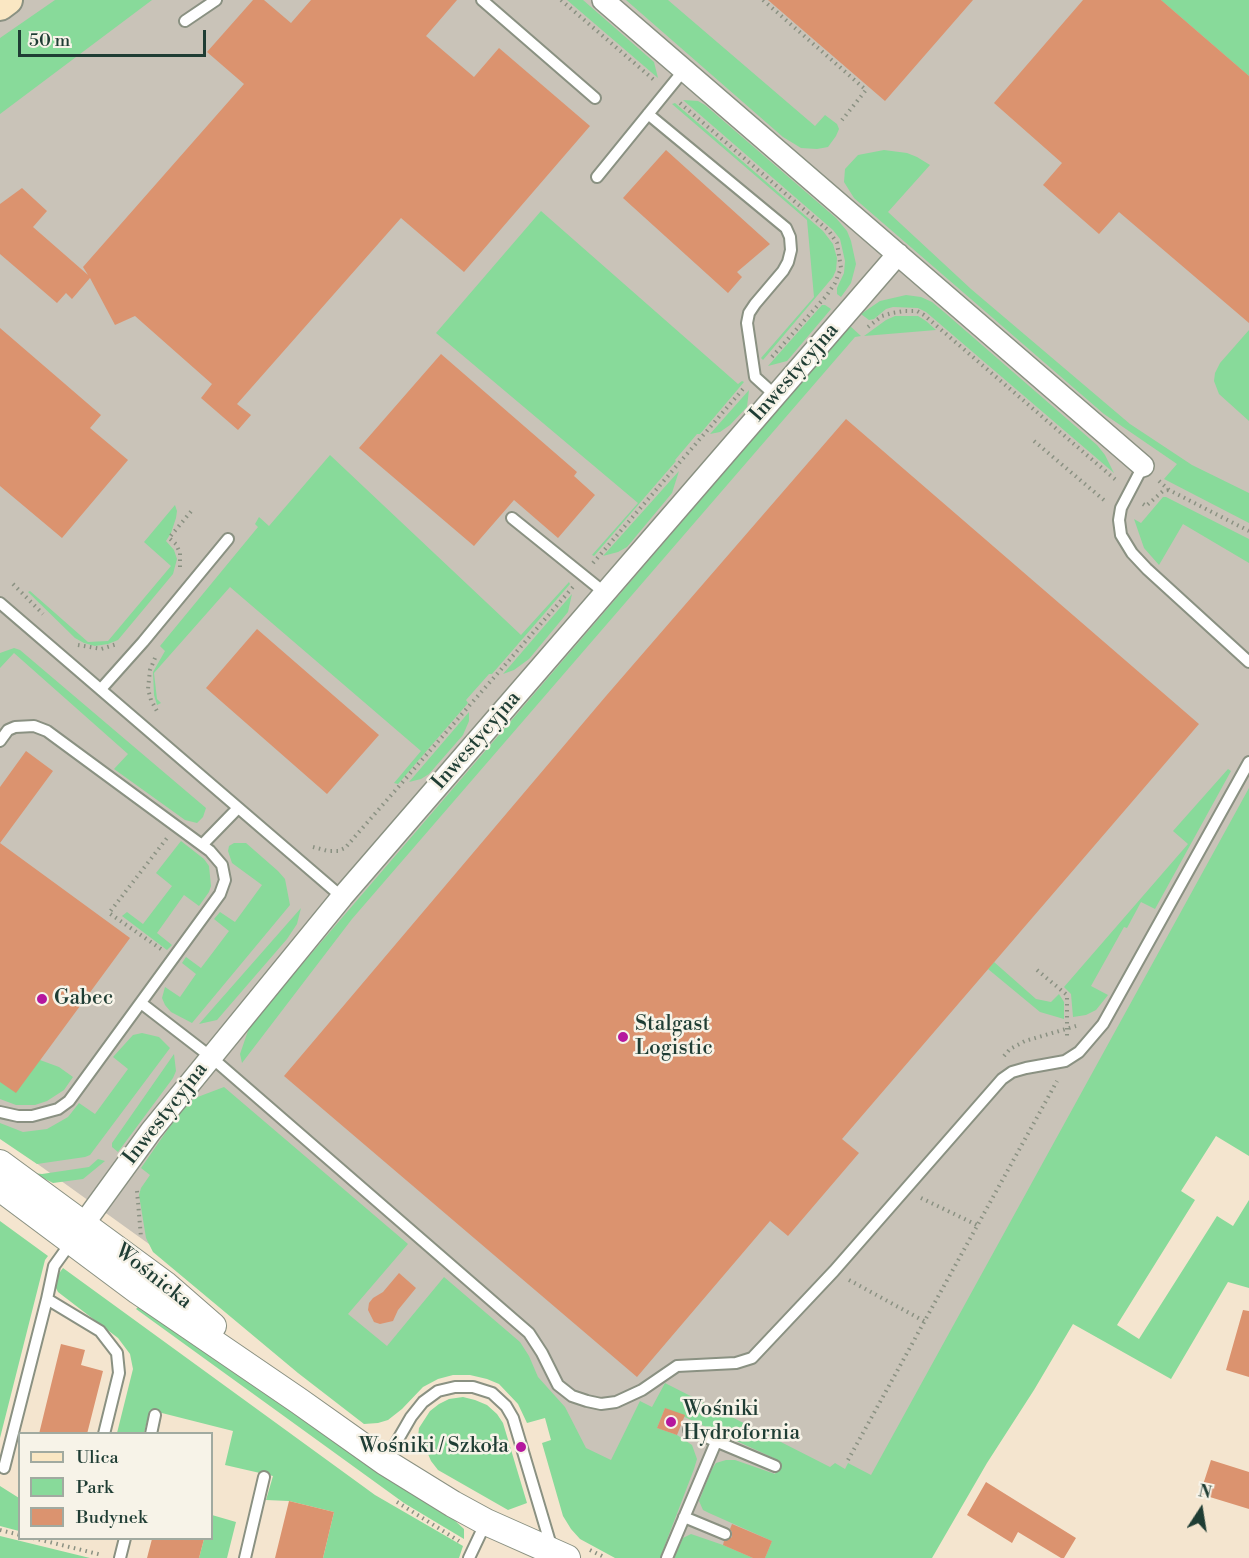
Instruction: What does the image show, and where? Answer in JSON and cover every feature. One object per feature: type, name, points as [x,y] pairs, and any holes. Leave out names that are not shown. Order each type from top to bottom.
[{"type":"main road","points":[[0,6],[8,0]]},
{"type":"street","points":[[603,0],[1143,466]]},
{"type":"street","name":"Inwestycyjna","points":[[78,1232],[151,1131],[342,897],[898,254]]},
{"type":"street","name":"Wośnicka","points":[[0,1163],[78,1232]]},
{"type":"street","name":"Wośnicka","points":[[0,1188],[166,1285],[299,1401],[385,1462],[486,1522],[570,1553]]},
{"type":"lane","points":[[185,21],[216,0]]},
{"type":"lane","points":[[482,0],[595,98]]},
{"type":"lane","points":[[597,177],[684,70]]},
{"type":"lane","points":[[648,114],[786,228],[790,237],[791,250],[783,271],[749,313],[747,323],[754,377],[776,396]]},
{"type":"lane","points":[[1143,466],[1121,507],[1119,520],[1121,536],[1132,553],[1147,569],[1249,662]]},
{"type":"lane","points":[[512,518],[605,593]]},
{"type":"lane","points":[[101,689],[228,539]]},
{"type":"lane","points":[[0,603],[342,897]]},
{"type":"lane","points":[[0,741],[8,730],[15,727],[34,726],[47,731],[202,845],[217,858],[225,872],[223,887],[69,1101],[52,1111],[32,1116],[0,1112]]},
{"type":"lane","points":[[141,1003],[211,1058],[529,1334],[542,1353],[558,1385],[572,1396],[600,1404],[628,1397],[642,1390],[676,1366],[736,1363],[752,1358],[834,1271],[1002,1079],[1012,1072],[1026,1068],[1065,1061],[1079,1052],[1103,1024],[1249,762]]},
{"type":"lane","points":[[202,845],[238,808]]},
{"type":"lane","points":[[4,1468],[54,1266],[78,1232]]},
{"type":"lane","points":[[47,1299],[100,1331],[117,1353],[119,1373],[104,1432]]},
{"type":"lane","points":[[385,1462],[411,1417],[423,1402],[438,1391],[455,1387],[473,1387],[492,1393],[506,1406],[513,1418],[570,1553]]},
{"type":"lane","points":[[151,1432],[155,1415]]},
{"type":"lane","points":[[689,1431],[776,1466]]},
{"type":"lane","points":[[667,1558],[716,1442]]},
{"type":"lane","points":[[245,1558],[264,1478]]},
{"type":"lane","points":[[684,1517],[725,1534]]},
{"type":"lane","points":[[469,1558],[486,1522]]},
{"type":"lane","points":[[120,1558],[124,1540]]},
{"type":"path","points":[[306,843],[328,851],[345,848],[827,295],[841,268],[837,243],[830,231],[561,0]]},
{"type":"path","points":[[763,0],[866,90],[842,120]]},
{"type":"path","points":[[827,295],[865,329],[882,316],[903,311],[917,311],[1146,506],[1163,491],[1169,490],[1249,531]]},
{"type":"path","points":[[1034,441],[1120,513]]},
{"type":"path","points":[[177,575],[180,570],[180,553],[176,544],[169,538],[193,509]]},
{"type":"path","points":[[13,584],[50,620]]},
{"type":"path","points":[[75,644],[91,649],[101,649],[119,643],[130,631],[143,642],[157,656],[150,670],[148,689],[155,709],[162,718]]},
{"type":"path","points":[[174,958],[109,913],[176,826]]},
{"type":"path","points":[[848,1460],[1060,1074],[1065,1061],[1068,1018],[1066,995],[1036,970]]},
{"type":"path","points":[[125,1166],[143,1179],[137,1190],[136,1199],[142,1243]]},
{"type":"path","points":[[906,1186],[914,1194],[977,1226]]},
{"type":"path","points":[[834,1271],[924,1321]]},
{"type":"path","points":[[0,1530],[18,1534]]},
{"type":"path","points":[[37,1540],[105,1556]]},
{"type":"path","points":[[570,1553],[606,1558]]},
{"type":"shaded area","points":[[0,0],[1249,0],[1249,1019],[908,1558],[630,1558],[537,1387],[434,1334],[378,1413],[0,1137]]},
{"type":"green space","points":[[55,0],[152,0],[0,114],[0,38]]},
{"type":"green space","points":[[567,0],[583,0],[654,62],[658,78]]},
{"type":"green space","points":[[626,0],[668,0],[815,126],[825,115],[837,124],[839,129],[836,136],[828,147],[817,149],[801,148],[783,137]]},
{"type":"green space","points":[[1161,0],[1249,0],[1249,76]]},
{"type":"green space","points":[[683,100],[698,101],[705,105],[836,218],[847,231],[856,264],[851,283],[841,297],[837,294],[837,288],[844,273],[845,261],[840,239],[833,230]]},
{"type":"green space","points":[[675,103],[823,231],[833,244],[837,258],[833,277],[763,360],[761,358],[814,297],[807,220],[672,104]]},
{"type":"green space","points":[[884,150],[907,153],[930,165],[888,212],[971,289],[1130,424],[1192,465],[1249,493],[1249,523],[1164,479],[1177,464],[1104,414],[854,198],[844,182],[845,169],[858,155]]},
{"type":"green space","points":[[541,211],[738,384],[744,382],[594,556],[592,555],[638,503],[436,333]]},
{"type":"green space","points":[[906,295],[921,297],[932,302],[944,312],[1097,445],[1114,473],[926,312],[918,308],[893,307],[869,320],[861,314],[880,301]]},
{"type":"green space","points":[[822,305],[831,309],[787,361],[768,366]]},
{"type":"green space","points":[[895,316],[918,316],[936,330],[864,336]]},
{"type":"green space","points":[[850,326],[861,336],[855,337],[352,919],[242,1063],[240,1054],[250,1025]]},
{"type":"green space","points":[[1249,330],[1249,421],[1219,394],[1214,381],[1220,363]]},
{"type":"green space","points":[[749,390],[747,407],[730,425],[720,432],[710,434]]},
{"type":"green space","points":[[330,455],[521,635],[569,582],[570,584],[492,674],[489,674],[466,700],[468,703],[398,784],[394,783],[421,751],[230,587],[154,673],[157,699],[161,703],[157,705],[154,695],[153,672],[165,651],[160,646],[258,527],[255,524],[259,517],[269,526]]},
{"type":"green space","points":[[679,471],[672,493],[627,547],[603,556]]},
{"type":"green space","points":[[1163,497],[1249,539],[1249,563],[1183,524],[1159,565],[1144,548],[1134,519],[1141,523]]},
{"type":"green space","points":[[175,505],[176,518],[166,541],[174,550],[177,559],[173,574],[118,640],[95,646],[84,643],[75,638],[28,592],[30,591],[88,642],[108,641],[171,566],[144,542]]},
{"type":"green space","points":[[572,594],[568,612],[529,659],[514,670],[503,674]]},
{"type":"green space","points":[[14,648],[20,650],[206,808],[203,817],[197,823],[185,820],[114,769],[128,754],[14,653],[0,668],[0,653]]},
{"type":"green space","points":[[469,712],[469,721],[463,735],[429,774],[409,782]]},
{"type":"green space","points":[[1228,769],[1231,771],[1155,909],[1141,902],[1127,928],[1124,927],[1091,986],[1108,995],[1096,1010],[1086,1015],[1073,1017],[1071,994],[1064,987],[1188,844],[1173,831]]},
{"type":"green space","points":[[1249,788],[1249,1156],[1216,1136],[1181,1191],[1195,1200],[1117,1325],[1139,1339],[1217,1216],[1233,1226],[1249,1200],[1249,1288],[1228,1282],[1171,1379],[1073,1324],[987,1463],[932,1558],[765,1558],[772,1541],[703,1510],[699,1501],[716,1463],[735,1460],[775,1474],[780,1461],[665,1408],[657,1428],[677,1435],[692,1445],[697,1459],[694,1469],[660,1558],[615,1558],[580,1539],[571,1529],[563,1516],[542,1443],[551,1440],[545,1418],[527,1423],[518,1404],[499,1384],[470,1375],[453,1375],[438,1379],[423,1387],[388,1420],[364,1424],[298,1373],[153,1252],[146,1238],[139,1195],[150,1175],[141,1168],[184,1106],[195,1098],[224,1087],[408,1244],[348,1314],[387,1346],[444,1277],[520,1342],[538,1377],[565,1407],[586,1448],[611,1460],[640,1401],[652,1407],[665,1383],[830,1467],[835,1463],[845,1469],[848,1463],[871,1475]]},
{"type":"green space","points":[[181,841],[204,859],[209,866],[211,886],[199,906],[184,895],[157,933],[172,945],[167,950],[122,916],[127,912],[143,924],[172,886],[156,873]]},
{"type":"green space","points":[[234,843],[246,843],[278,871],[285,879],[290,905],[192,1023],[171,1012],[165,1005],[162,998],[165,987],[180,997],[196,974],[182,963],[186,957],[201,968],[229,931],[214,919],[220,912],[235,922],[262,885],[232,863],[228,851],[229,846]]},
{"type":"green space","points":[[301,908],[297,924],[287,939],[217,1020],[199,1024]]},
{"type":"green space","points":[[994,962],[1036,999],[1051,1002],[1059,994],[1064,1002],[1064,1019],[1040,1012],[988,969]]},
{"type":"green space","points":[[142,1033],[159,1037],[170,1048],[90,1155],[37,1164],[0,1139],[0,1123],[23,1132],[47,1129],[68,1117],[79,1103],[95,1114],[128,1069],[113,1057],[133,1035]]},
{"type":"green space","points":[[174,1054],[176,1071],[173,1078],[118,1152],[112,1147],[112,1143]]},
{"type":"green space","points":[[40,1060],[59,1067],[73,1077],[64,1090],[47,1101],[35,1105],[16,1105],[0,1099],[0,1082]]},
{"type":"green space","points":[[0,1149],[33,1173],[0,1155]]},
{"type":"green space","points":[[98,1159],[105,1161],[83,1179],[53,1183],[33,1173],[42,1174],[89,1167]]},
{"type":"green space","points":[[0,1221],[48,1256],[45,1260],[0,1438]]},
{"type":"green space","points":[[63,1268],[375,1495],[463,1546],[459,1558],[323,1558],[334,1512],[289,1501],[266,1500],[273,1476],[225,1465],[233,1431],[150,1410],[144,1432],[117,1432],[133,1369],[130,1354],[118,1338],[58,1292],[55,1286],[57,1276]]},
{"type":"green space","points":[[142,1303],[370,1466],[451,1517],[464,1529],[464,1539],[404,1503],[136,1309]]},
{"type":"green space","points":[[463,1397],[487,1405],[503,1423],[527,1503],[508,1510],[438,1470],[425,1447],[417,1446],[419,1428],[430,1411],[449,1399]]},
{"type":"green space","points":[[0,1486],[18,1497],[18,1531],[0,1526]]},
{"type":"green space","points":[[213,1515],[236,1522],[227,1558],[199,1558],[204,1540],[213,1540]]},
{"type":"green space","points":[[691,1534],[753,1558],[674,1558],[683,1538]]},
{"type":"green space","points":[[0,1536],[90,1558],[0,1558]]},
{"type":"building","points":[[253,0],[264,0],[291,23],[311,0],[457,0],[426,36],[474,77],[499,48],[590,126],[464,272],[401,218],[237,404],[251,415],[238,430],[201,398],[212,384],[135,316],[115,325],[90,278],[72,299],[66,293],[57,303],[0,254],[0,204],[22,188],[47,211],[33,227],[88,275],[83,267],[244,84],[207,52]]},
{"type":"building","points":[[768,0],[973,0],[885,101]]},
{"type":"building","points":[[1083,0],[1161,0],[1249,76],[1249,323],[1119,212],[1099,234],[1043,185],[1062,163],[994,103]]},
{"type":"building","points":[[666,150],[770,244],[737,272],[742,277],[728,293],[623,198]]},
{"type":"building","points":[[0,328],[101,415],[90,428],[128,460],[62,538],[0,486]]},
{"type":"building","points":[[441,354],[577,472],[574,476],[595,495],[558,538],[514,500],[474,546],[359,448]]},
{"type":"building","points":[[846,419],[1199,724],[842,1139],[859,1153],[788,1236],[770,1221],[637,1377],[284,1076],[606,696]]},
{"type":"building","points":[[257,629],[379,735],[327,794],[206,688]]},
{"type":"building","points":[[26,751],[53,771],[0,843],[0,787]]},
{"type":"building","name":"Gabec","points":[[0,843],[130,938],[16,1093],[0,1082]]},
{"type":"building","points":[[399,1273],[416,1288],[398,1310],[393,1321],[380,1324],[374,1322],[368,1310],[369,1303],[383,1292]]},
{"type":"building","points":[[1243,1310],[1249,1311],[1249,1377],[1226,1370]]},
{"type":"building","points":[[61,1344],[85,1350],[81,1365],[103,1371],[88,1432],[39,1432]]},
{"type":"building","name":"Wośniki Hydrofornia","points":[[665,1408],[685,1415],[677,1435],[657,1428]]},
{"type":"building","points":[[1211,1460],[1249,1472],[1249,1509],[1200,1494]]},
{"type":"building","points":[[986,1482],[1076,1538],[1064,1558],[1018,1532],[1012,1543],[967,1515]]},
{"type":"building","points":[[289,1501],[334,1512],[323,1558],[275,1558]]},
{"type":"building","points":[[732,1524],[772,1541],[765,1558],[753,1558],[723,1545],[724,1541],[732,1537],[730,1529]]},
{"type":"building","points":[[152,1540],[204,1540],[199,1558],[147,1558]]},
{"type":"place","name":"Gabec","points":[[42,999]]},
{"type":"place","name":"Stalgast Logistic","points":[[623,1037]]},
{"type":"place","name":"Wośniki Hydrofornia","points":[[671,1422]]},
{"type":"place","name":"Wośniki / Szkoła","points":[[521,1447]]}]
